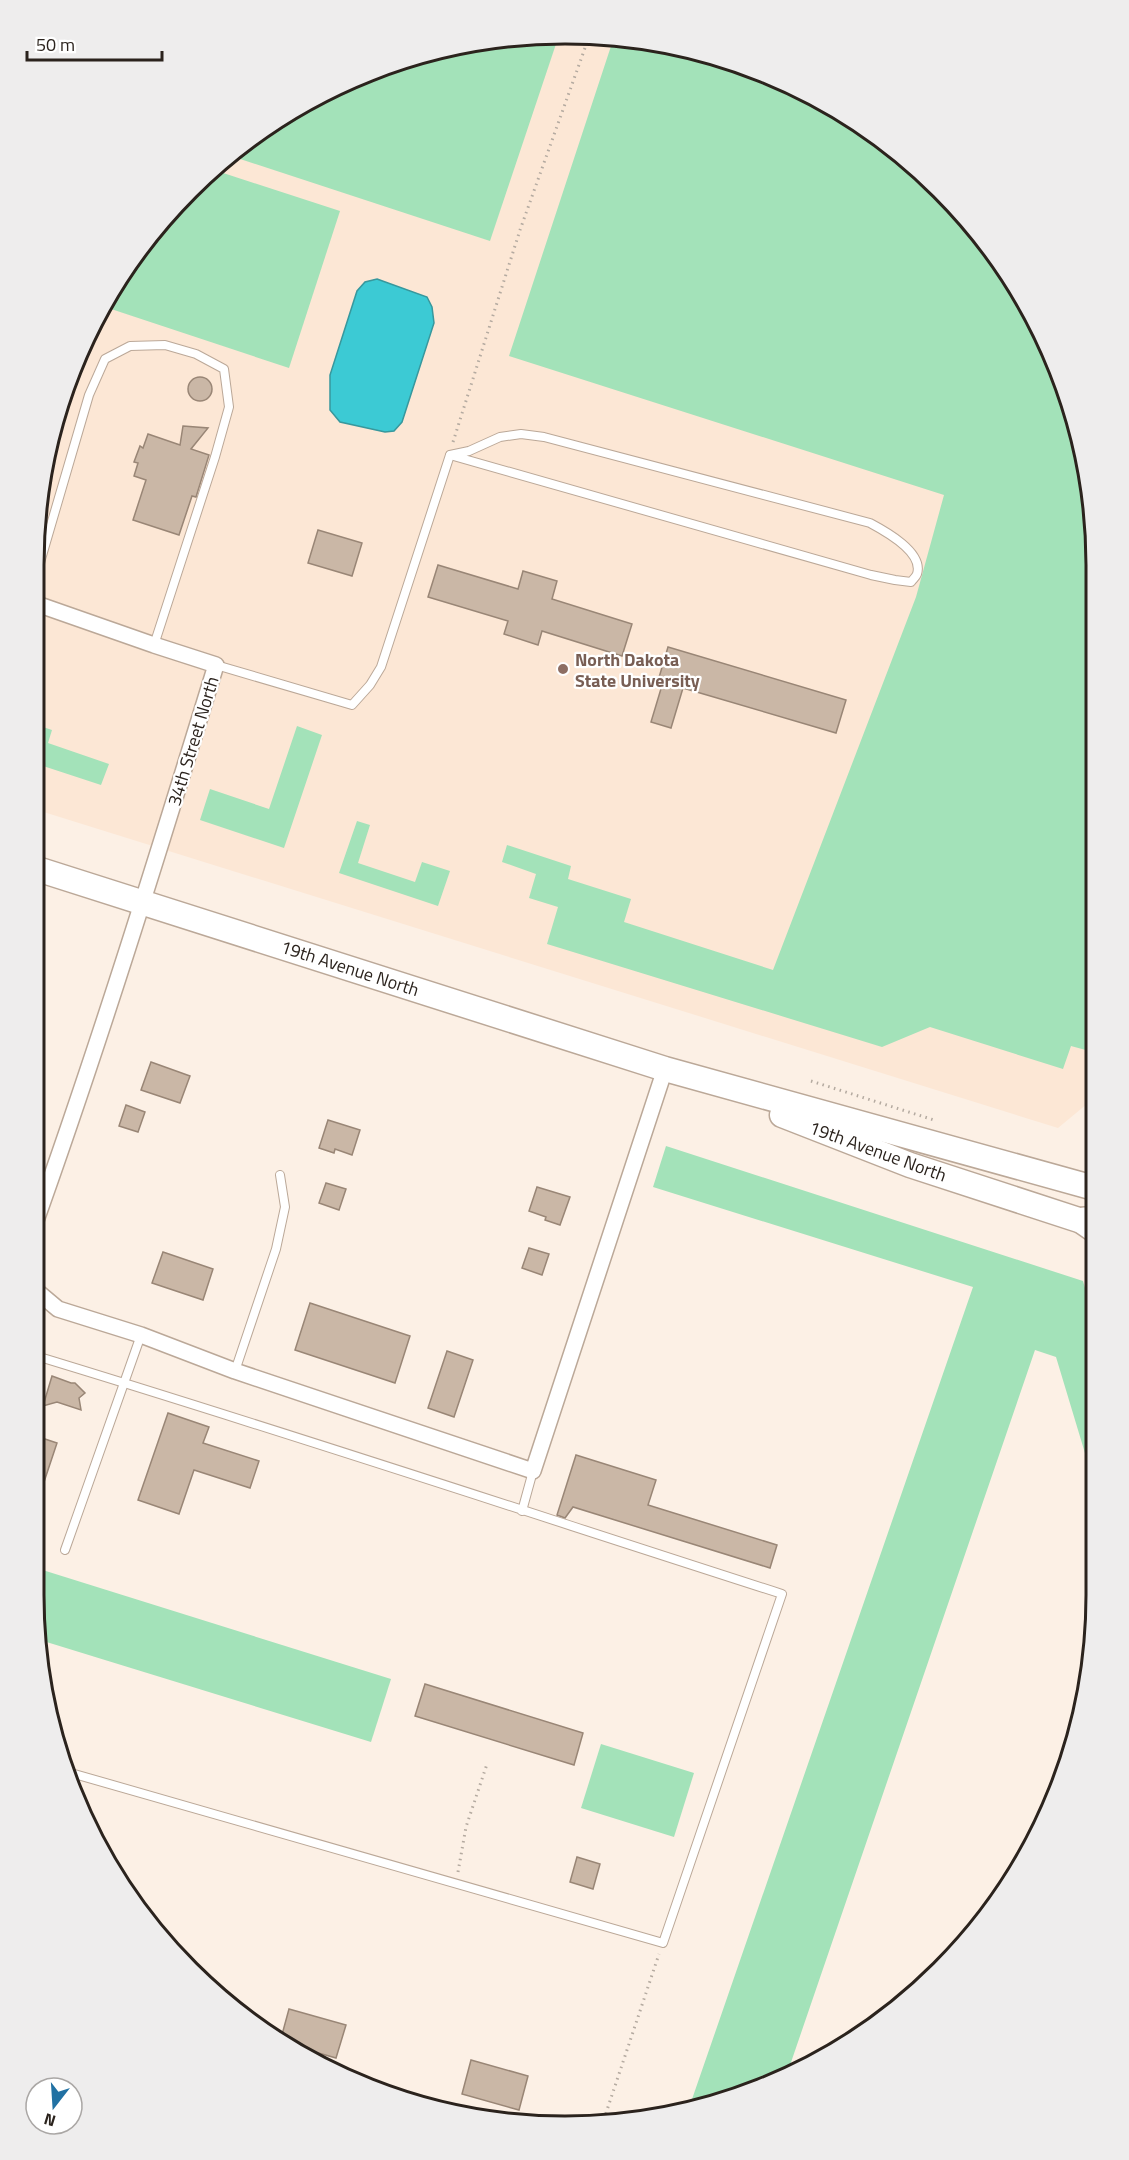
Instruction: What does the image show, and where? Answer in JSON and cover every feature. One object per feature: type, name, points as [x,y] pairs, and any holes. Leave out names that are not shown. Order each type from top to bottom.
[{"type":"main road","name":"19th Avenue North","points":[[44,871],[665,1069],[1086,1186]]},
{"type":"main road","name":"19th Avenue North","points":[[665,1069],[910,1166],[1086,1224]]},
{"type":"street","points":[[44,606],[216,665]]},
{"type":"street","name":"34th Street North","points":[[44,1198],[144,903],[216,665]]},
{"type":"street","points":[[44,1297],[58,1309],[141,1335],[235,1371],[533,1472],[665,1069]]},
{"type":"lane","points":[[44,547],[89,395],[105,359],[130,346],[165,345],[196,354],[224,369],[229,406],[215,457],[154,645]]},
{"type":"lane","points":[[521,434],[544,437],[870,523],[889,532],[904,545],[917,562],[917,574],[911,582],[871,575],[450,454],[469,451],[479,444],[500,436],[521,434]]},
{"type":"lane","name":"34th Street North","points":[[216,665],[352,705],[370,685],[381,667],[450,454]]},
{"type":"lane","points":[[235,1371],[276,1249],[285,1207],[280,1175]]},
{"type":"lane","points":[[65,1550],[141,1335]]},
{"type":"lane","points":[[44,1358],[782,1594],[663,1943],[75,1774]]},
{"type":"lane","points":[[522,1511],[533,1472]]},
{"type":"path","points":[[450,454],[519,230],[586,45]]},
{"type":"path","points":[[456,1883],[466,1827],[486,1764]]},
{"type":"path","points":[[606,2114],[663,1943]]},
{"type":"shaded area","name":"North Dakota State University","points":[[564,44],[599,45],[633,48],[699,61],[764,83],[795,97],[854,131],[882,151],[933,196],[956,221],[998,275],[1032,334],[1058,397],[1068,430],[1081,496],[1086,564],[1086,1105],[1058,1128],[44,812],[45,530],[48,496],[61,430],[83,365],[97,334],[131,275],[173,221],[221,173],[247,151],[304,113],[365,83],[397,71],[430,61],[496,48]]},
{"type":"green space","points":[[556,44],[490,241],[238,158],[304,113],[365,83],[397,71],[430,61],[496,48]]},
{"type":"green space","points":[[611,46],[666,54],[732,71],[795,97],[825,113],[882,151],[908,173],[933,196],[978,247],[1016,304],[1046,365],[1068,430],[1081,496],[1086,564],[1086,1050],[1071,1046],[1063,1069],[930,1027],[882,1047],[547,944],[558,907],[529,898],[536,874],[502,862],[507,845],[571,866],[568,879],[631,899],[624,922],[773,970],[916,597],[944,495],[509,356]]},
{"type":"green space","points":[[222,172],[340,211],[289,368],[110,309],[151,247],[196,196]]},
{"type":"green space","points":[[297,726],[322,735],[284,848],[200,820],[210,789],[269,809]]},
{"type":"green space","points":[[44,727],[52,730],[48,743],[109,764],[101,785],[44,766]]},
{"type":"green space","points":[[357,821],[370,825],[358,863],[415,882],[422,862],[450,871],[438,906],[339,873]]},
{"type":"green space","points":[[666,1146],[1083,1281],[1086,1291],[1086,1456],[1056,1357],[1035,1350],[790,2065],[732,2089],[692,2101],[973,1287],[653,1187]]},
{"type":"green space","points":[[44,1570],[391,1679],[371,1742],[46,1642]]},
{"type":"green space","points":[[601,1744],[694,1773],[674,1837],[581,1808]]},
{"type":"water","points":[[377,279],[427,297],[432,307],[434,323],[402,422],[394,431],[385,432],[340,422],[330,410],[330,375],[357,291],[365,282]]},
{"type":"building","points":[[200,377],[208,381],[212,389],[208,397],[200,401],[192,397],[188,389],[192,381]]},
{"type":"building","points":[[183,426],[208,428],[191,449],[209,455],[196,497],[192,496],[179,535],[133,520],[146,480],[134,476],[138,463],[134,462],[148,434],[180,445]]},
{"type":"building","points":[[318,530],[362,543],[352,576],[308,563]]},
{"type":"building","points":[[438,565],[518,589],[523,571],[557,581],[552,599],[632,624],[622,656],[542,631],[538,645],[504,634],[508,621],[428,597]]},
{"type":"building","points":[[668,647],[846,700],[836,733],[683,688],[671,728],[651,722],[663,682],[658,681]]},
{"type":"building","points":[[151,1062],[190,1076],[180,1103],[141,1090]]},
{"type":"building","points":[[126,1105],[145,1112],[138,1132],[119,1126]]},
{"type":"building","points":[[328,1120],[360,1130],[352,1155],[335,1149],[334,1153],[319,1148]]},
{"type":"building","points":[[326,1183],[346,1189],[339,1210],[319,1203]]},
{"type":"building","points":[[537,1187],[570,1197],[560,1225],[529,1211]]},
{"type":"building","points":[[529,1248],[549,1254],[542,1275],[522,1268]]},
{"type":"building","points":[[163,1252],[213,1269],[203,1300],[152,1283]]},
{"type":"building","points":[[310,1303],[410,1336],[395,1383],[295,1350]]},
{"type":"building","points":[[447,1351],[473,1360],[454,1417],[428,1408]]},
{"type":"building","points":[[52,1376],[75,1383],[85,1393],[79,1398],[81,1410],[57,1402],[44,1406]]},
{"type":"building","points":[[168,1413],[209,1427],[203,1443],[259,1461],[250,1488],[194,1470],[179,1514],[138,1500]]},
{"type":"building","points":[[44,1439],[57,1443],[44,1482]]},
{"type":"building","points":[[576,1455],[656,1480],[648,1505],[777,1545],[770,1568],[573,1507],[565,1518],[557,1515]]},
{"type":"building","points":[[425,1684],[583,1733],[574,1765],[415,1716]]},
{"type":"building","points":[[577,1857],[600,1864],[593,1889],[570,1882]]},
{"type":"building","points":[[289,2009],[346,2025],[336,2058],[312,2051],[282,2034]]},
{"type":"building","points":[[471,2060],[528,2076],[519,2110],[462,2094]]},
{"type":"place","name":"North Dakota State University","points":[[563,669]]}]
